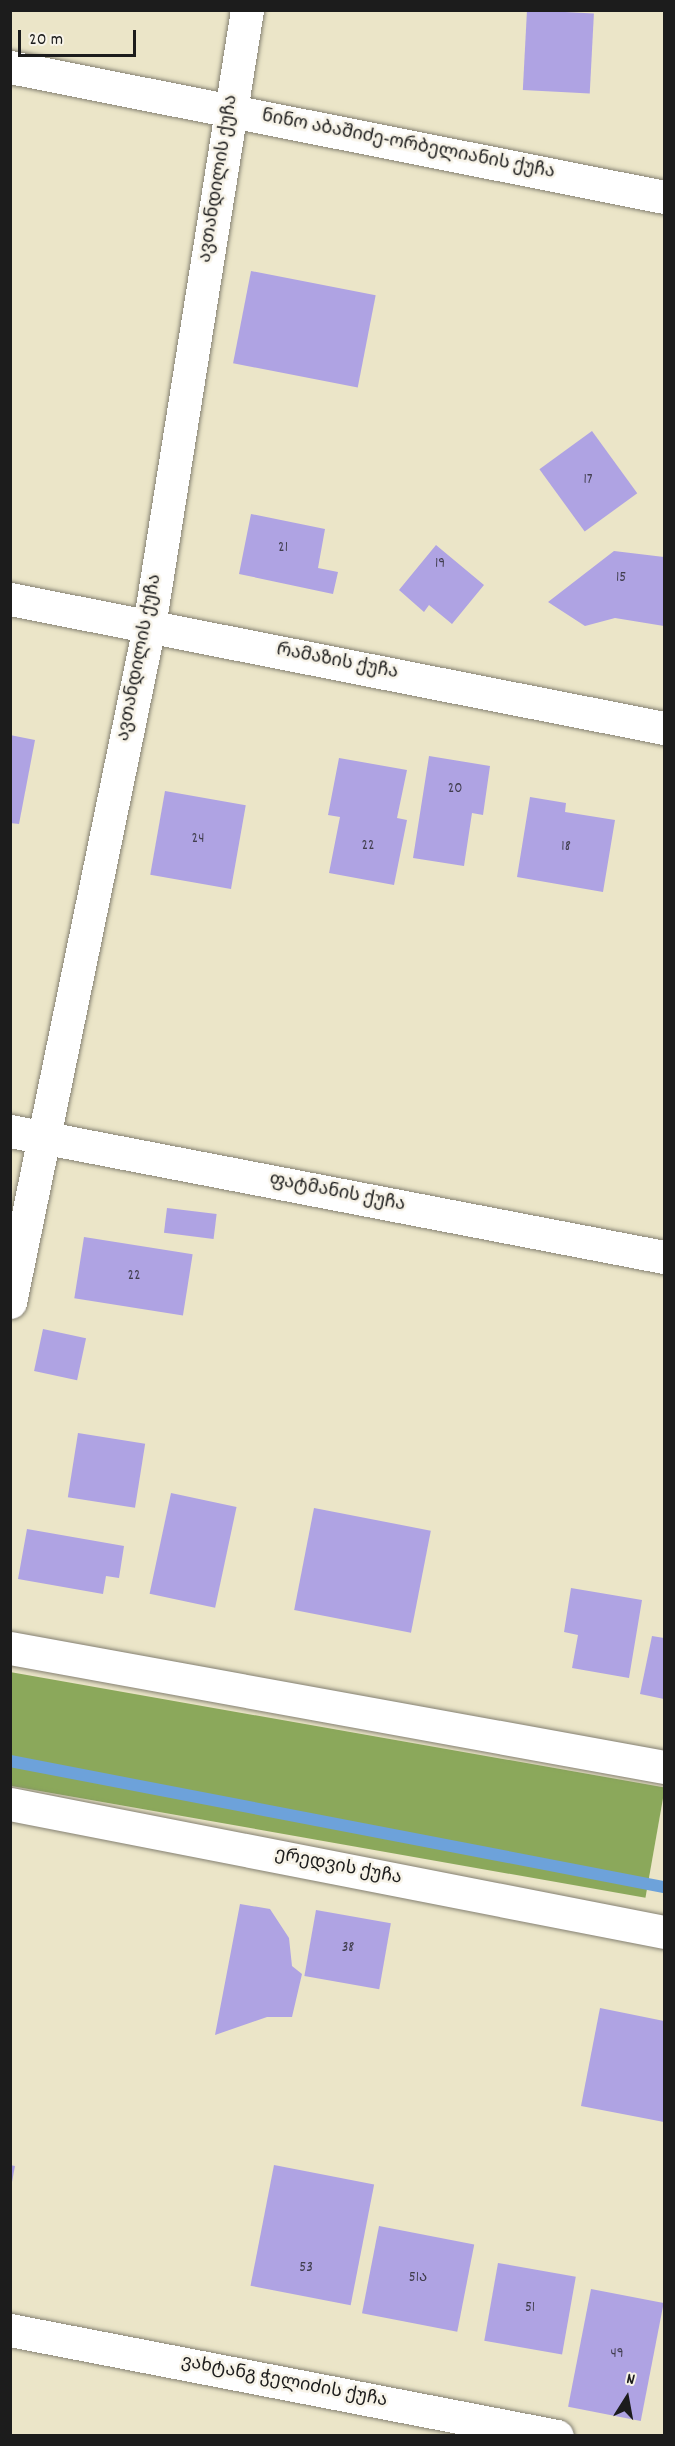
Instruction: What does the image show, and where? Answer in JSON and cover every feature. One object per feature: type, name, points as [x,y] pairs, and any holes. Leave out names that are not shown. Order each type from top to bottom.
[{"type":"street","name":"ავთანდილის ქუჩა","points":[[10,1302],[42,1137],[149,626],[247,10]]},
{"type":"street","name":"ნინო აბაშიძე-ორბელიანის ქუჩა","points":[[10,67],[664,197]]},
{"type":"street","name":"რამაზის ქუჩა","points":[[10,599],[664,728]]},
{"type":"street","name":"ფატმანის ქუჩა","points":[[10,1131],[664,1257]]},
{"type":"street","points":[[10,1648],[664,1767]]},
{"type":"street","name":"ერედვის ქუჩა","points":[[10,1804],[664,1932]]},
{"type":"street","name":"ვახტანგ ჭელიძის ქუჩა","points":[[10,2330],[557,2436]]},
{"type":"green space","points":[[10,1672],[664,1787],[645,1898],[10,1786]]},
{"type":"building","points":[[527,10],[594,14],[590,93],[523,90]]},
{"type":"building","points":[[251,271],[376,295],[358,388],[233,363]]},
{"type":"building","points":[[592,431],[637,493],[585,532],[539,469]]},
{"type":"building","points":[[251,514],[325,529],[318,568],[338,572],[333,594],[239,574]]},
{"type":"building","points":[[436,545],[484,585],[452,624],[429,605],[424,612],[399,590]]},
{"type":"building","points":[[614,551],[664,557],[664,626],[615,618],[585,626],[548,602]]},
{"type":"building","points":[[10,735],[35,740],[19,824],[10,823]]},
{"type":"building","points":[[429,756],[490,766],[483,815],[472,813],[464,866],[413,858]]},
{"type":"building","points":[[339,758],[407,770],[397,818],[407,820],[394,885],[329,873],[340,817],[328,815]]},
{"type":"building","points":[[165,791],[246,805],[231,889],[150,875]]},
{"type":"building","points":[[530,797],[566,803],[565,812],[615,820],[603,892],[517,877]]},
{"type":"building","points":[[167,1208],[217,1214],[214,1239],[164,1233]]},
{"type":"building","points":[[84,1237],[193,1254],[183,1315],[74,1298]]},
{"type":"building","points":[[43,1329],[86,1338],[77,1380],[34,1371]]},
{"type":"building","points":[[78,1433],[145,1444],[135,1508],[68,1497]]},
{"type":"building","points":[[171,1493],[237,1507],[215,1608],[150,1594]]},
{"type":"building","points":[[314,1508],[431,1531],[411,1633],[294,1610]]},
{"type":"building","points":[[27,1529],[124,1546],[119,1578],[106,1576],[103,1594],[18,1579]]},
{"type":"building","points":[[571,1588],[642,1600],[629,1678],[572,1668],[578,1635],[564,1632]]},
{"type":"building","points":[[652,1636],[664,1638],[664,1699],[640,1694]]},
{"type":"building","points":[[240,1904],[270,1909],[289,1938],[292,1966],[302,1974],[292,2017],[267,2017],[215,2035]]},
{"type":"building","points":[[316,1910],[391,1923],[379,1989],[304,1976]]},
{"type":"building","points":[[600,2008],[664,2021],[664,2122],[581,2106]]},
{"type":"building","points":[[10,2165],[15,2166],[12,2182],[10,2182]]},
{"type":"building","points":[[274,2165],[374,2184],[351,2305],[251,2286]]},
{"type":"building","points":[[379,2226],[474,2245],[457,2332],[362,2313]]},
{"type":"building","points":[[498,2263],[576,2277],[562,2355],[484,2341]]},
{"type":"building","points":[[591,2289],[664,2303],[641,2421],[568,2407]]},
{"type":"waterway","points":[[10,1761],[664,1887]]}]
